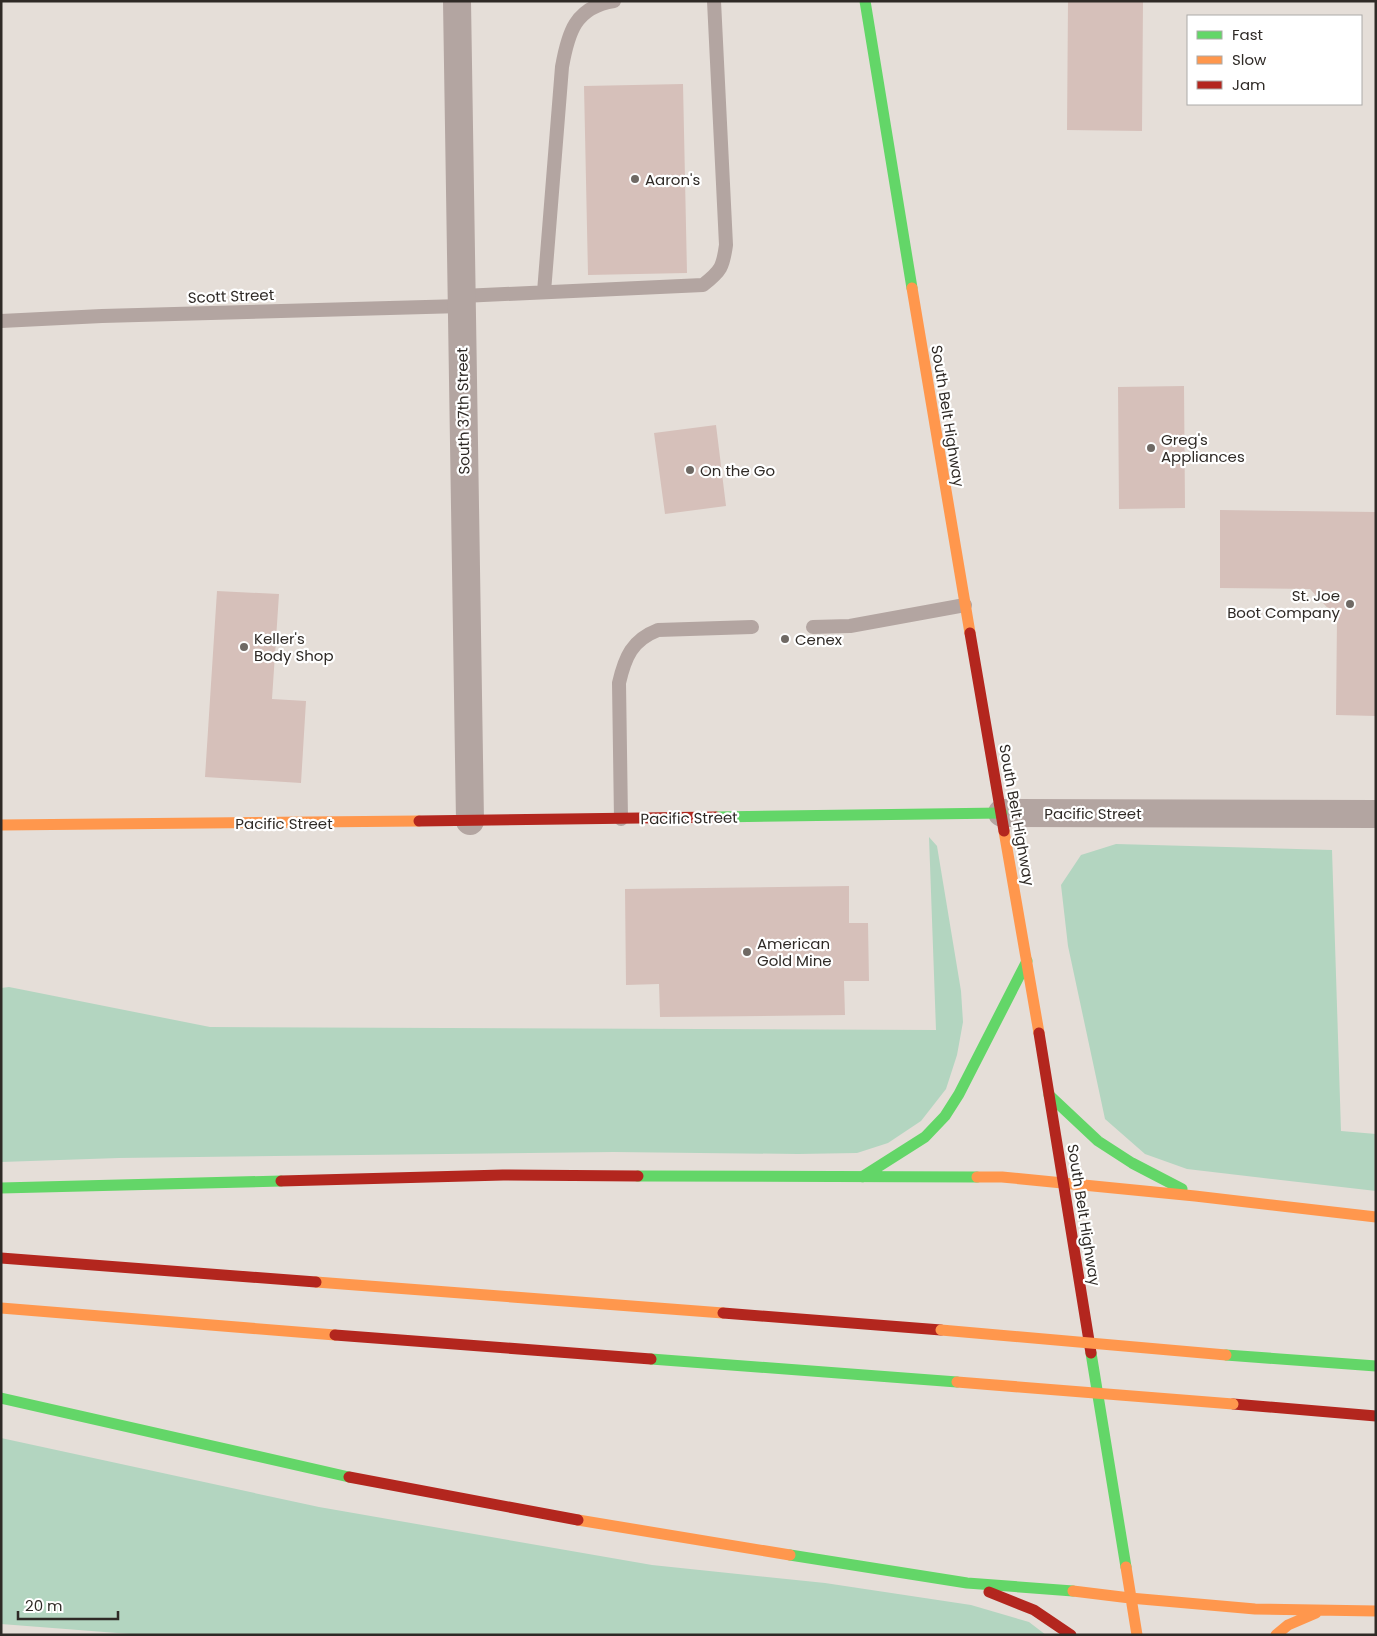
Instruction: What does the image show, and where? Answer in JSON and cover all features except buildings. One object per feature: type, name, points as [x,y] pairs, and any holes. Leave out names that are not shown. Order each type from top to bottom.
[{"type":"main road","name":"South Belt Highway","points":[[865,1],[942,473],[1027,961],[1137,1635]]},
{"type":"main road","name":"Pacific Street","points":[[1,824],[470,821],[1002,813]]},
{"type":"main road","points":[[862,1177],[926,1137],[945,1116],[959,1094],[1027,961]]},
{"type":"main road","points":[[1049,1095],[1098,1141],[1132,1163],[1195,1196]]},
{"type":"main road","points":[[1,1188],[503,1175],[1002,1178],[1195,1196],[1376,1217]]},
{"type":"main road","points":[[1,1258],[941,1330],[1376,1366]]},
{"type":"main road","points":[[1,1308],[1376,1416]]},
{"type":"main road","points":[[1,1398],[343,1476],[622,1528],[967,1583],[1061,1589],[1130,1598],[1255,1609],[1376,1611]]},
{"type":"main road","points":[[967,1583],[1034,1610],[1072,1635]]},
{"type":"main road","points":[[1276,1635],[1288,1625],[1322,1610]]},
{"type":"street","name":"South 37th Street","points":[[457,1],[470,821]]},
{"type":"street","name":"Pacific Street","points":[[1002,813],[1376,814]]},
{"type":"lane","points":[[544,292],[562,67],[567,41],[576,21],[601,3],[614,1]]},
{"type":"lane","name":"Scott Street","points":[[1,321],[462,301],[544,292],[703,285],[718,274],[724,261],[726,245],[714,1]]},
{"type":"lane","points":[[812,627],[850,626],[965,605]]},
{"type":"lane","points":[[621,819],[620,683],[624,664],[633,647],[646,635],[658,630],[752,627]]},
{"type":"green space","points":[[929,837],[937,846],[961,991],[963,1022],[957,1055],[946,1089],[921,1121],[888,1143],[857,1153],[614,1152],[119,1158],[1,1162],[1,988],[9,987],[210,1027],[936,1030]]},
{"type":"green space","points":[[1116,844],[1332,850],[1341,1131],[1376,1134],[1376,1191],[1187,1169],[1145,1154],[1105,1119],[1068,946],[1061,885],[1081,855]]},
{"type":"green space","points":[[1,1438],[319,1507],[652,1565],[825,1583],[971,1605],[1029,1622],[1046,1635],[143,1635],[1,1624]]},
{"type":"traffic: fast","points":[[865,1],[912,288]]},
{"type":"traffic: fast","points":[[716,817],[1002,813]]},
{"type":"traffic: fast","points":[[862,1177],[925,1137],[945,1116],[959,1094],[1027,961]]},
{"type":"traffic: fast","points":[[1049,1095],[1098,1141],[1132,1163],[1182,1189]]},
{"type":"traffic: fast","points":[[638,1176],[977,1177]]},
{"type":"traffic: fast","points":[[1,1188],[281,1181]]},
{"type":"traffic: fast","points":[[1091,1353],[1126,1567]]},
{"type":"traffic: fast","points":[[1226,1355],[1376,1366]]},
{"type":"traffic: fast","points":[[651,1359],[957,1382]]},
{"type":"traffic: fast","points":[[1,1398],[349,1477]]},
{"type":"traffic: fast","points":[[790,1555],[967,1583],[1073,1591]]},
{"type":"traffic: slow","points":[[912,288],[970,633]]},
{"type":"traffic: slow","points":[[1,825],[419,821]]},
{"type":"traffic: slow","points":[[1004,831],[1039,1033]]},
{"type":"traffic: slow","points":[[977,1177],[1002,1177],[1195,1196],[1376,1217]]},
{"type":"traffic: slow","points":[[316,1282],[723,1313]]},
{"type":"traffic: slow","points":[[1,1308],[335,1335]]},
{"type":"traffic: slow","points":[[941,1330],[1226,1355]]},
{"type":"traffic: slow","points":[[957,1382],[1233,1404]]},
{"type":"traffic: slow","points":[[578,1520],[790,1555]]},
{"type":"traffic: slow","points":[[1126,1567],[1137,1635]]},
{"type":"traffic: slow","points":[[1073,1591],[1255,1609],[1376,1611]]},
{"type":"traffic: slow","points":[[1276,1635],[1288,1625],[1316,1613]]},
{"type":"traffic: jam","points":[[970,633],[1004,831]]},
{"type":"traffic: jam","points":[[419,821],[716,817]]},
{"type":"traffic: jam","points":[[1039,1033],[1091,1353]]},
{"type":"traffic: jam","points":[[281,1181],[503,1175],[638,1176]]},
{"type":"traffic: jam","points":[[1,1258],[316,1282]]},
{"type":"traffic: jam","points":[[723,1313],[941,1330]]},
{"type":"traffic: jam","points":[[335,1335],[651,1359]]},
{"type":"traffic: jam","points":[[1233,1404],[1376,1416]]},
{"type":"traffic: jam","points":[[349,1477],[578,1520]]},
{"type":"traffic: jam","points":[[989,1592],[1034,1610],[1071,1635]]},
{"type":"place","name":"Aaron's","points":[[635,179]]},
{"type":"place","name":"Greg's Appliances","points":[[1151,448]]},
{"type":"place","name":"On the Go","points":[[690,470]]},
{"type":"place","name":"St. Joe Boot Company","points":[[1350,604]]},
{"type":"place","name":"Cenex","points":[[785,639]]},
{"type":"place","name":"Keller's Body Shop","points":[[244,647]]},
{"type":"place","name":"American Gold Mine","points":[[747,952]]}]
